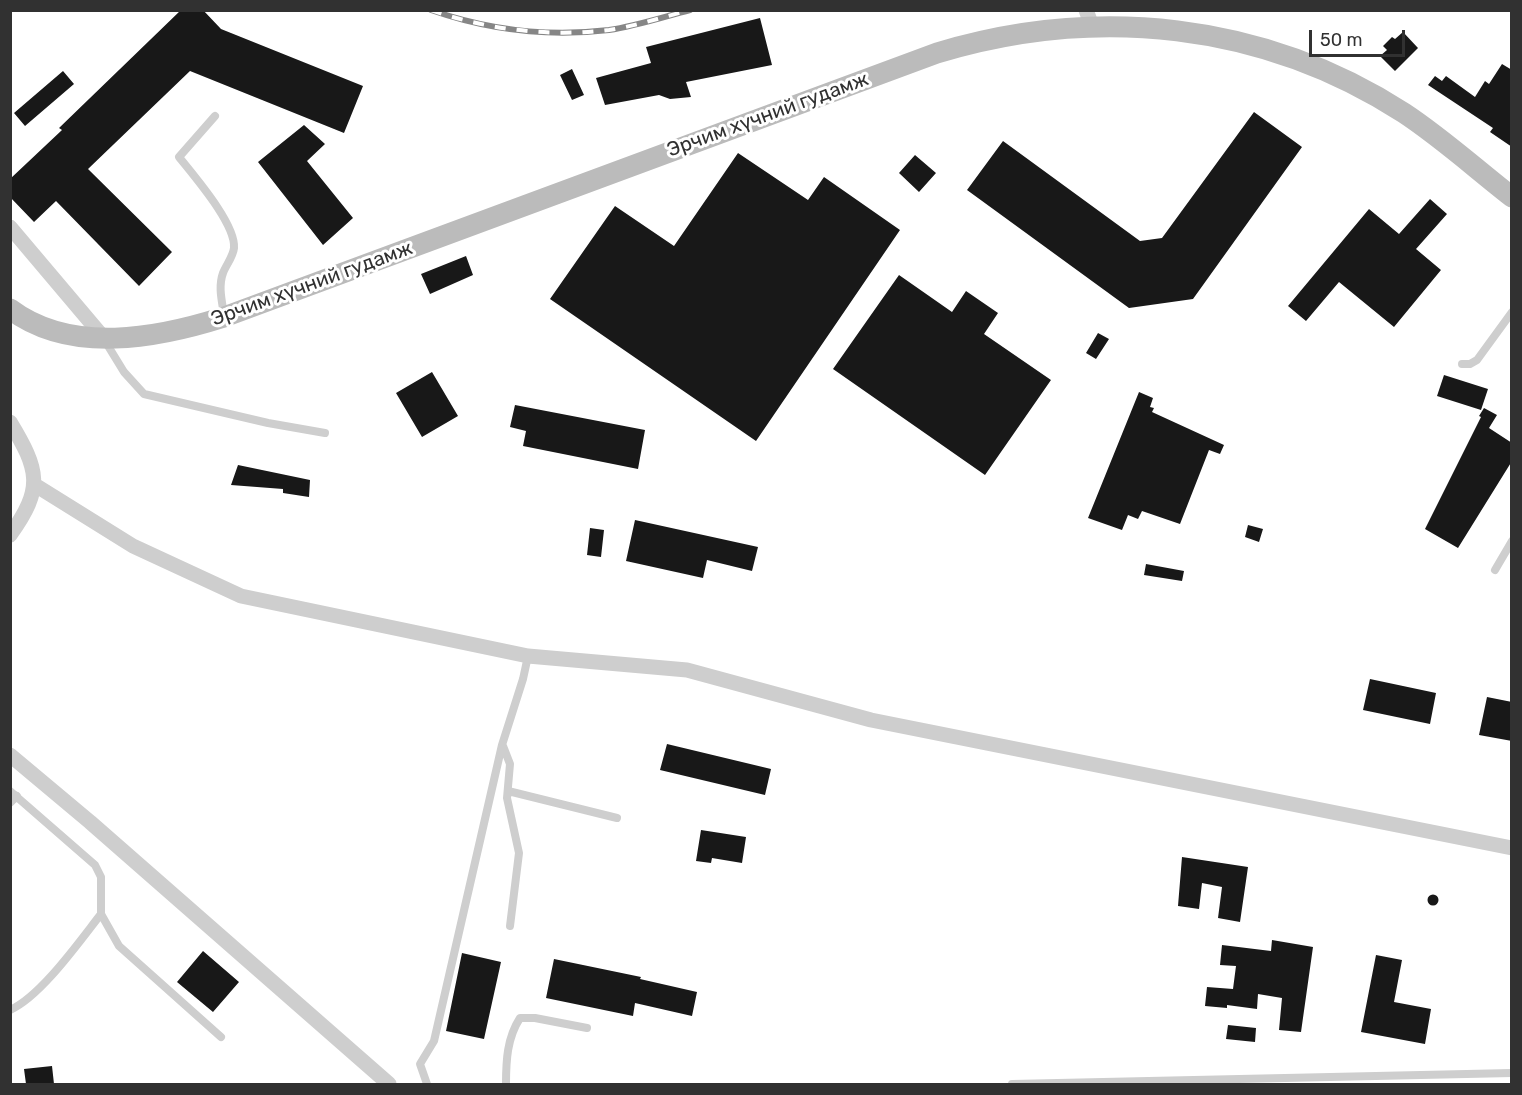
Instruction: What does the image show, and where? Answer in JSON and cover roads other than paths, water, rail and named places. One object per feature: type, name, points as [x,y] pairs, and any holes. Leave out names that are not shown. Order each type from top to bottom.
[{"type":"main road","name":"Эрчим хүчний гудамж","points":[[10,309],[46,328],[66,334],[103,337],[158,334],[224,317],[936,53],[1089,18],[1192,33],[1250,46],[1306,64],[1352,84],[1403,113],[1512,197]]},
{"type":"street","points":[[10,227],[103,337]]},
{"type":"street","points":[[10,422],[29,458],[35,485],[29,506],[10,535]]},
{"type":"street","points":[[35,485],[133,546],[241,596],[528,656],[687,670],[871,720],[1512,848]]},
{"type":"street","points":[[10,755],[389,1084]]},
{"type":"lane","points":[[215,116],[179,156],[216,207],[232,234],[233,251],[221,280],[224,317]]},
{"type":"lane","points":[[1462,364],[1474,363],[1512,312]]},
{"type":"lane","points":[[103,337],[124,372],[144,394],[325,434]]},
{"type":"lane","points":[[1495,570],[1512,541]]},
{"type":"lane","points":[[427,1084],[420,1064],[434,1041],[502,745],[528,656]]},
{"type":"lane","points":[[502,745],[510,764],[507,798],[519,853],[510,926]]},
{"type":"lane","points":[[508,791],[617,818]]},
{"type":"lane","points":[[10,803],[14,794],[94,865],[101,877],[101,914],[119,946],[221,1037]]},
{"type":"lane","points":[[10,1010],[22,1005],[37,992],[101,914]]},
{"type":"lane","points":[[506,1084],[511,1032],[520,1018],[535,1018],[587,1028]]},
{"type":"lane","points":[[1012,1084],[1512,1073]]},
{"type":"railway","points":[[431,10],[474,23],[497,27],[564,33],[609,30],[690,10]]}]
